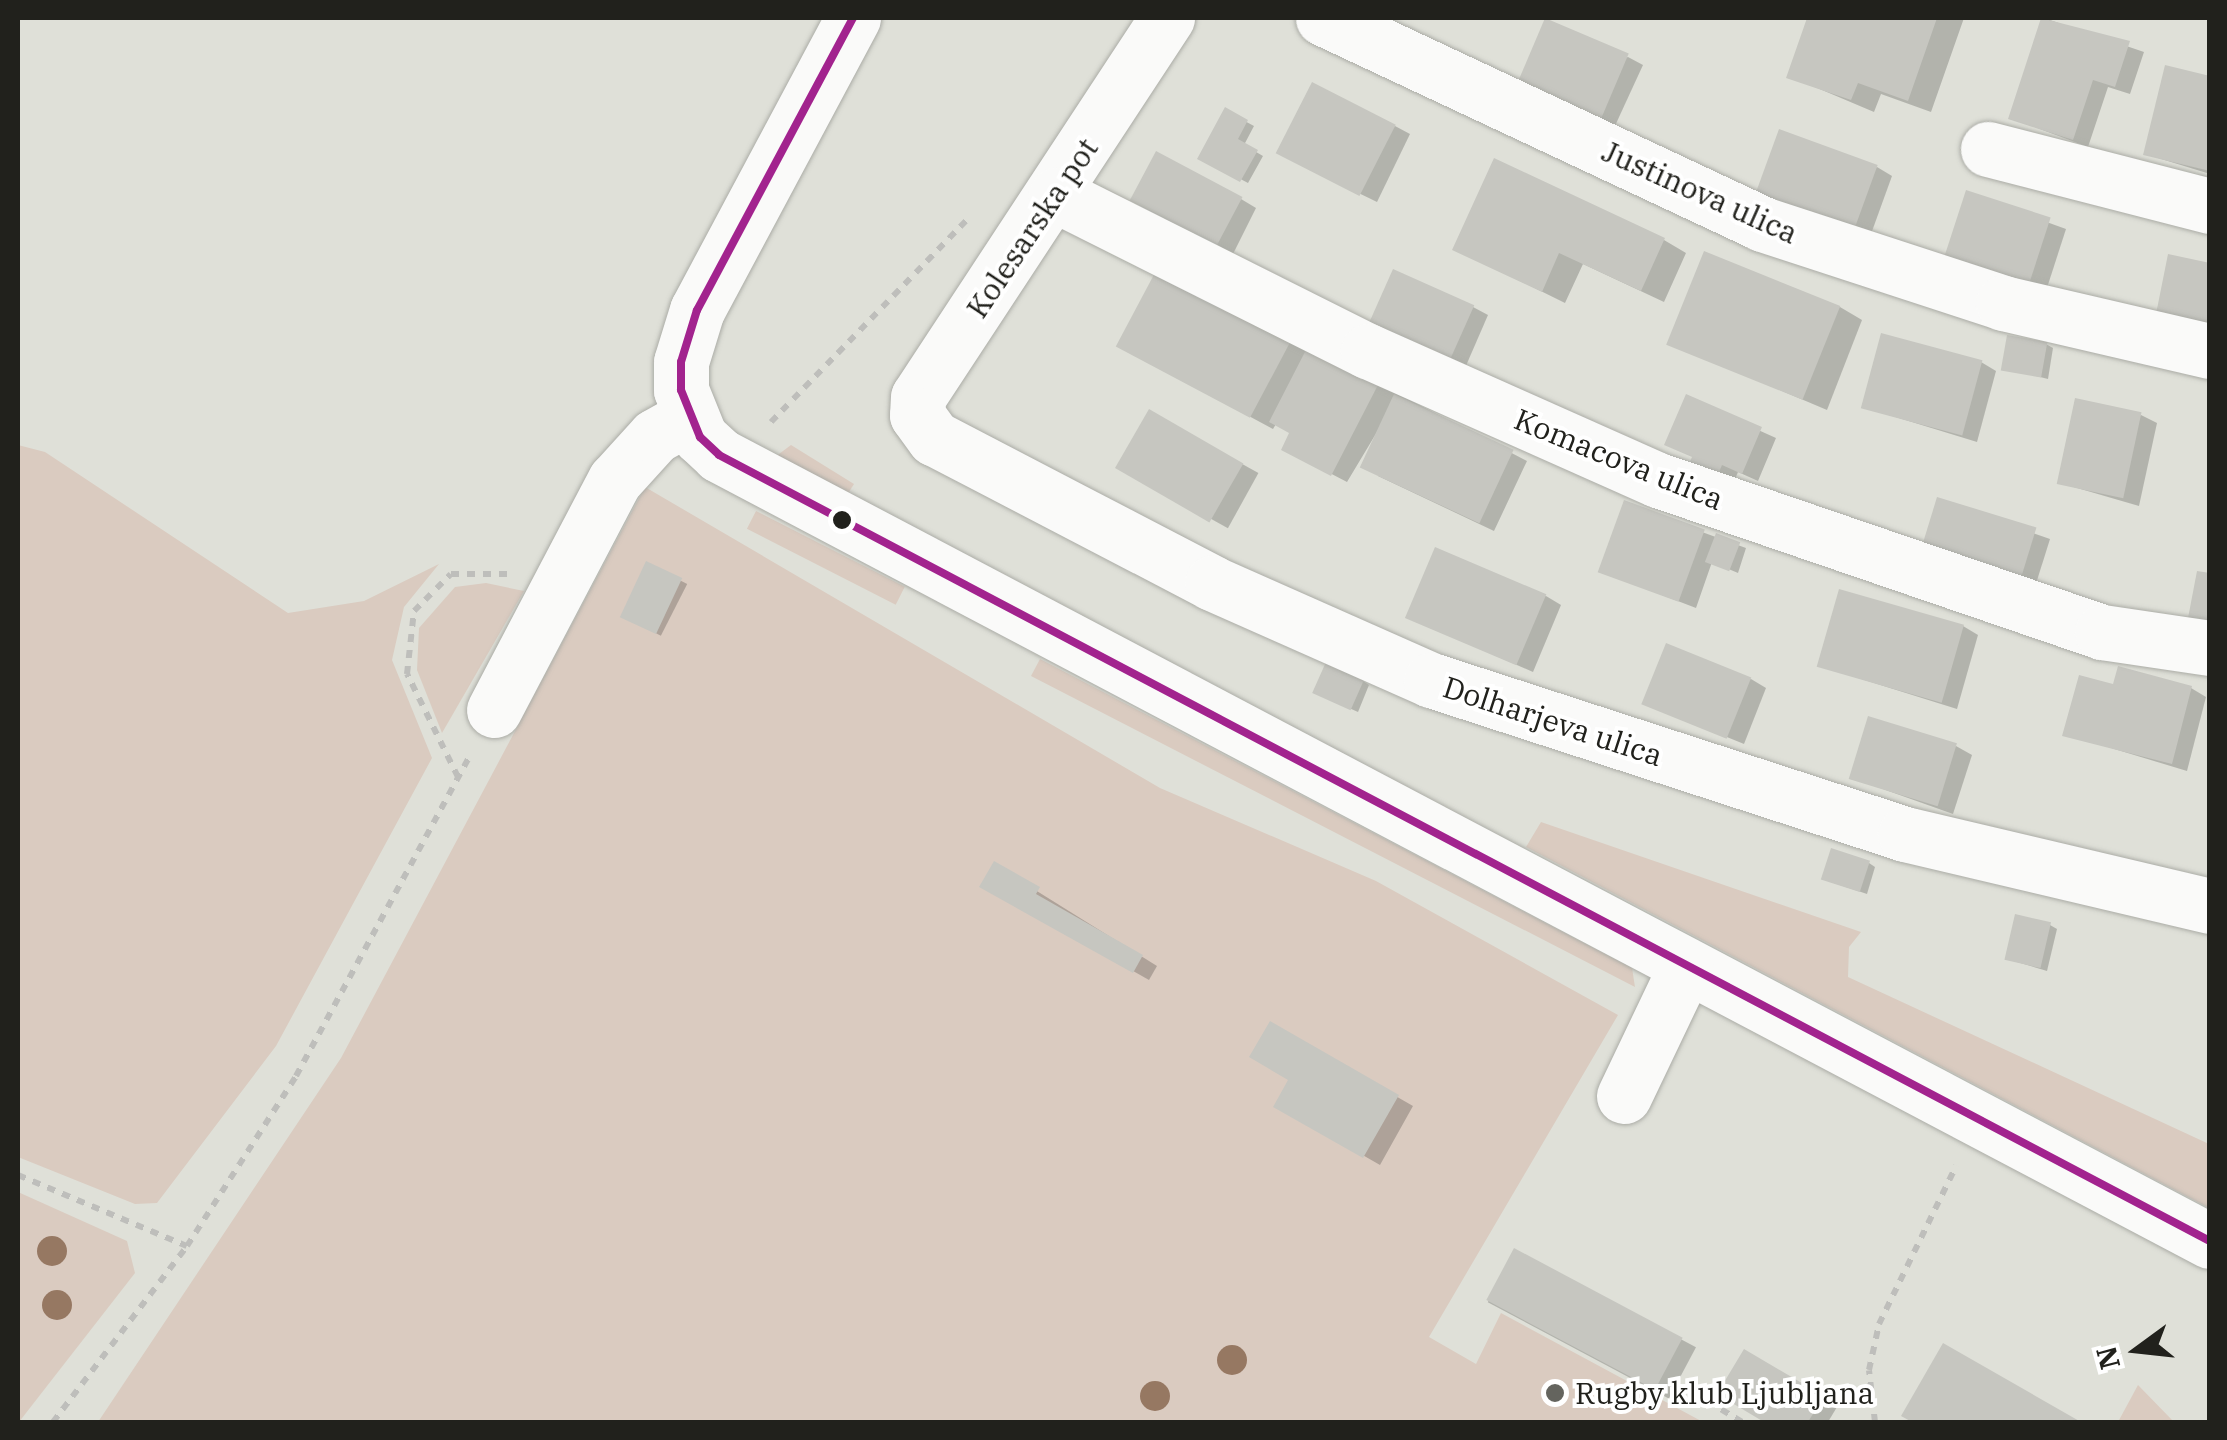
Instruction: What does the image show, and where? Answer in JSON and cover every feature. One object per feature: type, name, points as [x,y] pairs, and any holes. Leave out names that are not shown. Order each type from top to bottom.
[{"type":"street","points":[[853,18],[697,310],[681,362],[690,417],[719,455],[932,573],[2210,1242]]},
{"type":"street","name":"Kolesarska pot","points":[[934,438],[917,415],[918,397],[1056,195],[1167,18]]},
{"type":"street","name":"Justinova ulica","points":[[1323,18],[1762,224],[2003,303],[2210,351]]},
{"type":"street","points":[[1988,149],[2210,206]]},
{"type":"street","name":"Komacova ulica","points":[[1056,195],[1368,351],[1658,480],[2102,632],[2210,648]]},
{"type":"street","points":[[494,710],[634,454],[690,417]]},
{"type":"street","name":"Dolharjeva ulica","points":[[934,438],[1212,584],[1431,680],[1905,834],[2210,906]]},
{"type":"street","points":[[1624,1096],[1686,966]]},
{"type":"path","points":[[458,778],[417,706],[407,674],[414,611],[451,574],[563,581]]},
{"type":"path","points":[[54,1422],[187,1246],[296,1076],[494,710]]},
{"type":"path","points":[[1875,1422],[1869,1370],[1879,1324],[1956,1165]]},
{"type":"path","points":[[18,1175],[187,1246]]},
{"type":"path","points":[[1694,1392],[1742,1422]]},
{"type":"shaded area","points":[[18,445],[45,452],[288,613],[364,601],[439,564],[404,607],[392,660],[432,758],[276,1046],[157,1203],[135,1204],[18,1157]]},
{"type":"shaded area","points":[[791,445],[854,484],[847,495],[775,457]]},
{"type":"shaded area","points":[[645,487],[1160,788],[1376,881],[1618,1015],[1429,1337],[1476,1364],[1501,1313],[1703,1422],[98,1422],[341,1058]]},
{"type":"shaded area","points":[[756,511],[905,587],[896,605],[747,529]]},
{"type":"shaded area","points":[[486,583],[524,591],[442,733],[417,670],[419,628],[455,587]]},
{"type":"shaded area","points":[[1040,659],[1632,968],[1635,987],[1031,676]]},
{"type":"shaded area","points":[[1541,822],[1861,932],[1849,947],[1848,977],[2209,1144],[2209,1208],[1526,847]]},
{"type":"shaded area","points":[[18,1192],[127,1241],[135,1273],[19,1422]]},
{"type":"shaded area","points":[[2138,1385],[2174,1422],[2118,1422]]},
{"type":"building","points":[[1545,18],[1629,54],[1601,120],[1517,84]]},
{"type":"building","points":[[1807,18],[1937,18],[1908,101],[1858,83],[1851,100],[1786,78]]},
{"type":"building","points":[[2041,18],[2130,41],[2115,87],[2093,80],[2073,140],[2008,119]]},
{"type":"building","points":[[2165,65],[2210,76],[2210,171],[2143,155]]},
{"type":"building","points":[[1312,82],[1396,125],[1359,196],[1276,153]]},
{"type":"building","points":[[1225,107],[1248,120],[1238,139],[1258,150],[1240,182],[1197,159]]},
{"type":"building","points":[[1779,129],[1878,165],[1851,239],[1752,203]]},
{"type":"building","points":[[1156,151],[1243,197],[1216,246],[1130,200]]},
{"type":"building","points":[[1494,158],[1665,238],[1641,291],[1559,253],[1542,292],[1452,250]]},
{"type":"building","points":[[1966,190],[2051,218],[2029,284],[1944,257]]},
{"type":"building","points":[[1704,251],[1840,306],[1802,400],[1666,345]]},
{"type":"building","points":[[2168,254],[2210,263],[2210,341],[2153,329]]},
{"type":"building","points":[[1158,267],[1292,338],[1250,418],[1116,346]]},
{"type":"building","points":[[1393,269],[1474,305],[1449,362],[1368,326]]},
{"type":"building","points":[[1881,333],[1982,360],[1962,436],[1861,408]]},
{"type":"building","points":[[2007,335],[2047,342],[2041,378],[2001,370]]},
{"type":"building","points":[[1308,346],[1379,383],[1331,476],[1281,450],[1289,433],[1269,422]]},
{"type":"building","points":[[1394,394],[1514,450],[1479,523],[1360,467]]},
{"type":"building","points":[[1686,394],[1762,427],[1742,474],[1722,465],[1712,489],[1683,477],[1692,457],[1664,445]]},
{"type":"building","points":[[2075,398],[2142,412],[2123,498],[2057,484]]},
{"type":"building","points":[[1149,409],[1243,464],[1209,522],[1115,468]]},
{"type":"building","points":[[1937,497],[2036,527],[2019,583],[1920,552]]},
{"type":"building","points":[[1624,500],[1705,529],[1678,602],[1598,572]]},
{"type":"building","points":[[1716,533],[1740,542],[1729,571],[1705,562]]},
{"type":"building","points":[[1435,547],[1546,594],[1516,665],[1405,618]]},
{"type":"building","points":[[646,561],[682,578],[656,634],[620,617]]},
{"type":"building","points":[[2197,571],[2210,573],[2210,621],[2188,618]]},
{"type":"building","points":[[1839,589],[1964,625],[1942,703],[1817,667]]},
{"type":"building","points":[[1666,643],[1751,677],[1727,739],[1641,704]]},
{"type":"building","points":[[1326,662],[1364,679],[1351,710],[1312,693]]},
{"type":"building","points":[[2118,666],[2192,686],[2172,764],[2062,736],[2079,675],[2113,684]]},
{"type":"building","points":[[1868,716],[1957,743],[1938,806],[1849,779]]},
{"type":"building","points":[[1831,848],[1870,861],[1860,892],[1821,879]]},
{"type":"building","points":[[994,861],[1040,887],[1036,894],[1143,955],[1133,973],[979,887]]},
{"type":"building","points":[[2015,914],[2051,922],[2040,968],[2004,960]]},
{"type":"building","points":[[1270,1021],[1399,1095],[1363,1158],[1273,1107],[1288,1080],[1249,1057]]},
{"type":"building","points":[[1514,1248],[1683,1338],[1655,1390],[1486,1300]]},
{"type":"building","points":[[1943,1343],[2081,1422],[1912,1422],[1901,1416]]},
{"type":"building","points":[[1744,1349],[1824,1396],[1808,1422],[1764,1422],[1717,1394]]},
{"type":"transit line","points":[[853,18],[697,310],[681,362],[681,390],[700,437],[719,455],[2210,1241]]},
{"type":"place","name":"Rugby klub Ljubljana","points":[[1555,1393]]}]
